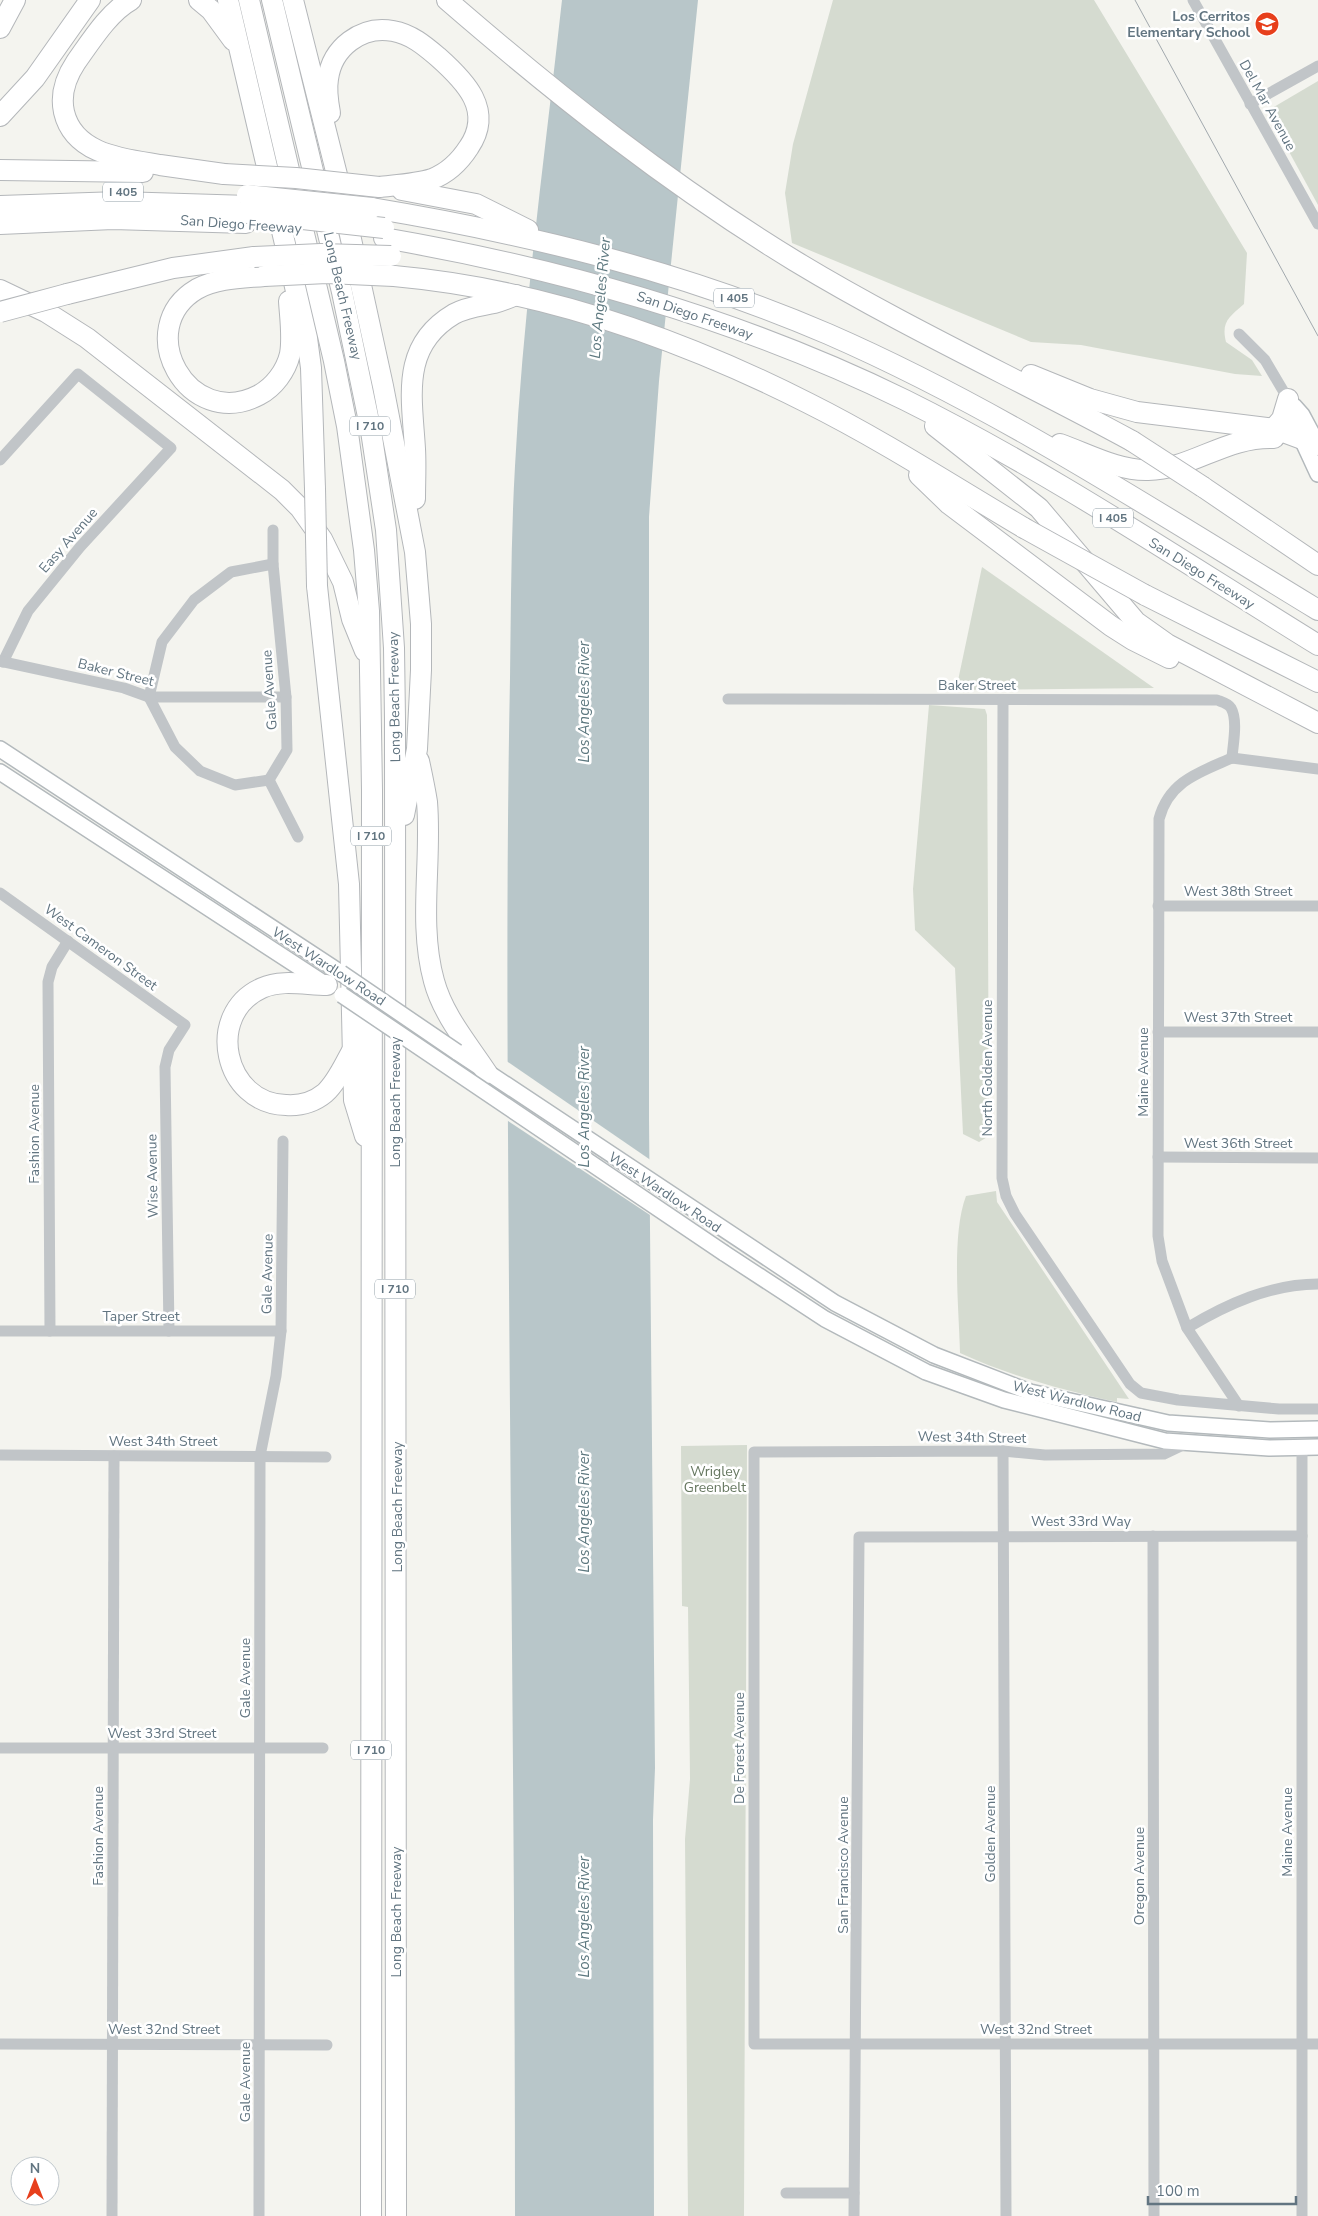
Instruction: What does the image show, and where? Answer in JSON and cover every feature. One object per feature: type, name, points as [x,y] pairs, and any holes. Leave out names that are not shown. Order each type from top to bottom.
[{"type":"highway","points":[[0,28],[15,0]]},
{"type":"highway","points":[[0,116],[35,78],[90,0]]},
{"type":"highway","points":[[132,0],[118,10],[103,27],[85,49],[68,77],[63,100],[69,125],[82,141],[111,156],[224,174]]},
{"type":"highway","points":[[199,0],[223,24],[240,52]]},
{"type":"highway","points":[[228,0],[286,244],[307,338],[311,368],[317,586],[349,884],[354,1100],[371,1156]]},
{"type":"highway","name":"Long Beach Freeway","points":[[249,0],[347,426],[364,550],[369,611],[372,790],[371,2216]]},
{"type":"highway","name":"Long Beach Freeway","points":[[272,0],[358,365],[386,530],[394,648],[396,2216]]},
{"type":"highway","points":[[293,0],[337,175],[383,386],[415,552]]},
{"type":"highway","points":[[447,0],[562,98],[639,157],[712,208],[794,260],[866,302],[1132,441],[1318,565]]},
{"type":"highway","points":[[337,175],[327,92],[332,63],[346,42],[358,35],[378,30],[392,30],[406,34],[423,44],[461,77],[474,98],[478,110],[478,122],[472,143],[450,169],[430,179],[379,187]]},
{"type":"highway","points":[[0,170],[224,174],[296,178],[379,187],[476,204],[554,244]]},
{"type":"highway","name":"San Diego Freeway","points":[[0,196],[107,192],[245,209],[436,247],[472,240],[548,271],[648,298],[867,352],[1019,429],[1318,610]]},
{"type":"highway","points":[[0,206],[119,202],[245,209]]},
{"type":"highway","points":[[0,212],[116,209],[245,209]]},
{"type":"highway","name":"San Diego Freeway","points":[[0,224],[112,219],[245,209],[383,237],[554,244],[694,284],[1040,472],[1318,644]]},
{"type":"highway","points":[[286,244],[291,338],[290,355],[285,367],[268,389],[251,399],[231,403],[211,400],[186,385],[174,369],[168,349],[168,337],[174,312],[188,296],[206,285],[232,279],[264,276],[335,274],[383,237]]},
{"type":"highway","points":[[0,312],[173,268],[254,257],[320,254],[383,237],[468,285],[518,294],[576,309],[649,333],[724,363],[777,388],[846,423],[1024,528],[1145,595],[1318,682]]},
{"type":"highway","points":[[0,290],[46,312],[87,338],[265,475],[300,508],[322,539],[335,563],[343,582],[352,619],[369,662]]},
{"type":"highway","points":[[395,862],[417,748],[421,624],[415,552],[415,449],[410,381],[423,344],[443,323],[464,309],[494,303],[518,294]]},
{"type":"highway","points":[[775,328],[846,355],[959,408],[1073,474],[1318,624]]},
{"type":"highway","points":[[775,328],[871,371],[1014,446],[1318,630]]},
{"type":"highway","points":[[974,359],[1007,365],[1090,399],[1137,412],[1270,433],[1309,442]]},
{"type":"highway","points":[[903,399],[1039,508],[1136,622],[1167,644],[1315,721]]},
{"type":"highway","points":[[1019,429],[1123,467],[1149,470],[1167,467],[1240,440],[1270,433],[1282,420],[1288,399]]},
{"type":"highway","points":[[896,452],[949,504],[1110,626],[1162,655],[1315,721]]},
{"type":"highway","points":[[417,748],[427,803],[426,883],[429,960],[439,996],[451,1019],[487,1073]]},
{"type":"highway","points":[[336,985],[294,983],[262,988],[244,1001],[236,1011],[227,1034],[228,1058],[244,1087],[263,1101],[277,1105],[294,1106],[311,1101],[324,1093],[332,1085],[352,1051]]},
{"type":"main road","points":[[1288,399],[1302,415],[1318,474]]},
{"type":"main road","name":"West Wardlow Road","points":[[0,750],[724,1253],[825,1319],[926,1372],[1004,1400],[1166,1441],[1269,1448],[1318,1447]]},
{"type":"main road","name":"West Wardlow Road","points":[[0,772],[336,985],[487,1073],[835,1303],[934,1355],[1030,1392],[1168,1423],[1270,1430],[1318,1429]]},
{"type":"street","name":"Del Mar Avenue","points":[[1193,0],[1318,224]]},
{"type":"street","points":[[1250,104],[1318,66]]},
{"type":"street","points":[[1240,334],[1265,360],[1288,399]]},
{"type":"street","name":"Easy Avenue","points":[[0,460],[78,374],[171,448],[80,547],[28,611],[2,661]]},
{"type":"street","name":"Gale Avenue","points":[[269,780],[287,750],[286,697],[273,564],[273,530]]},
{"type":"street","points":[[273,564],[231,572],[194,600],[162,642],[149,697],[175,747],[200,772],[235,785],[269,780],[298,837]]},
{"type":"street","name":"Baker Street","points":[[2,661],[124,688],[149,697],[286,697]]},
{"type":"street","name":"Baker Street","points":[[728,699],[1207,699],[1226,703],[1231,708],[1233,717],[1232,758]]},
{"type":"street","name":"North Golden Avenue","points":[[1003,700],[1002,1178],[1006,1196],[1015,1214],[1130,1384],[1141,1393]]},
{"type":"street","points":[[1232,758],[1318,769]]},
{"type":"street","name":"Maine Avenue","points":[[1232,758],[1184,781],[1171,792],[1163,804],[1159,819],[1158,1236],[1162,1261],[1187,1328],[1239,1406]]},
{"type":"street","name":"West Cameron Street","points":[[0,893],[185,1025]]},
{"type":"street","name":"West 38th Street","points":[[1158,906],[1318,906]]},
{"type":"street","name":"Fashion Avenue","points":[[50,1331],[48,982],[52,967],[68,941]]},
{"type":"street","name":"Wise Avenue","points":[[169,1331],[165,1067],[169,1050],[185,1025]]},
{"type":"street","name":"West 37th Street","points":[[1158,1032],[1318,1032]]},
{"type":"street","name":"Gale Avenue","points":[[259,2216],[260,1456],[276,1376],[281,1331],[283,1141]]},
{"type":"street","name":"West 36th Street","points":[[1158,1158],[1318,1158]]},
{"type":"street","points":[[1187,1328],[1213,1312],[1243,1299],[1276,1289],[1318,1284]]},
{"type":"street","name":"Taper Street","points":[[0,1331],[281,1331]]},
{"type":"street","name":"West Wardlow Road","points":[[1141,1393],[1178,1400],[1239,1406],[1318,1409]]},
{"type":"street","name":"West 34th Street","points":[[754,1452],[1004,1451],[1045,1455],[1164,1454],[1187,1443]]},
{"type":"street","name":"Maine Avenue","points":[[1302,1447],[1302,2216]]},
{"type":"street","name":"Golden Avenue","points":[[1004,1451],[1006,2216]]},
{"type":"street","name":"De Forest Avenue","points":[[754,1452],[754,2044]]},
{"type":"street","name":"West 34th Street","points":[[0,1455],[326,1457]]},
{"type":"street","name":"Fashion Avenue","points":[[112,2216],[114,1456]]},
{"type":"street","name":"Oregon Avenue","points":[[1153,1536],[1154,2216]]},
{"type":"street","name":"West 33rd Way","points":[[860,1537],[1302,1536]]},
{"type":"street","name":"San Francisco Avenue","points":[[854,2216],[860,1537]]},
{"type":"street","name":"West 33rd Street","points":[[0,1748],[323,1748]]},
{"type":"street","name":"West 32nd Street","points":[[0,2044],[327,2045]]},
{"type":"street","name":"West 32nd Street","points":[[754,2044],[1318,2044]]},
{"type":"street","points":[[786,2193],[854,2193]]},
{"type":"green space","points":[[833,0],[1094,0],[1247,253],[1244,304],[1228,320],[1225,335],[1226,342],[1252,360],[1262,376],[1235,374],[1081,345],[1031,342],[792,243],[785,193],[793,144]]},
{"type":"green space","points":[[1318,81],[1318,205],[1267,111]]},
{"type":"green space","points":[[982,567],[1154,688],[956,690]]},
{"type":"green space","points":[[929,705],[985,709],[987,715],[989,1136],[979,1142],[963,1134],[955,968],[915,930],[913,889]]},
{"type":"green space","points":[[996,1191],[997,1202],[1129,1399],[1117,1398],[1117,1402],[1057,1387],[998,1369],[960,1353],[957,1251],[961,1212],[966,1196]]},
{"type":"green space","name":"Wrigley Greenbelt","points":[[747,1445],[744,2216],[688,2216],[685,1839],[690,1779],[688,1607],[682,1606],[681,1446]]},
{"type":"water","name":"Los Angeles River","points":[[562,0],[698,0],[659,381],[649,517],[649,1119],[655,1768],[653,1820],[654,2216],[515,2216],[507,1020],[512,545],[523,349]]},
{"type":"pier","points":[[505,1060],[652,1161],[653,1217],[505,1119]]},
{"type":"tram line","points":[[1135,0],[1318,336]]},
{"type":"place","name":"Los Cerritos Elementary School","points":[[1267,24]]}]
